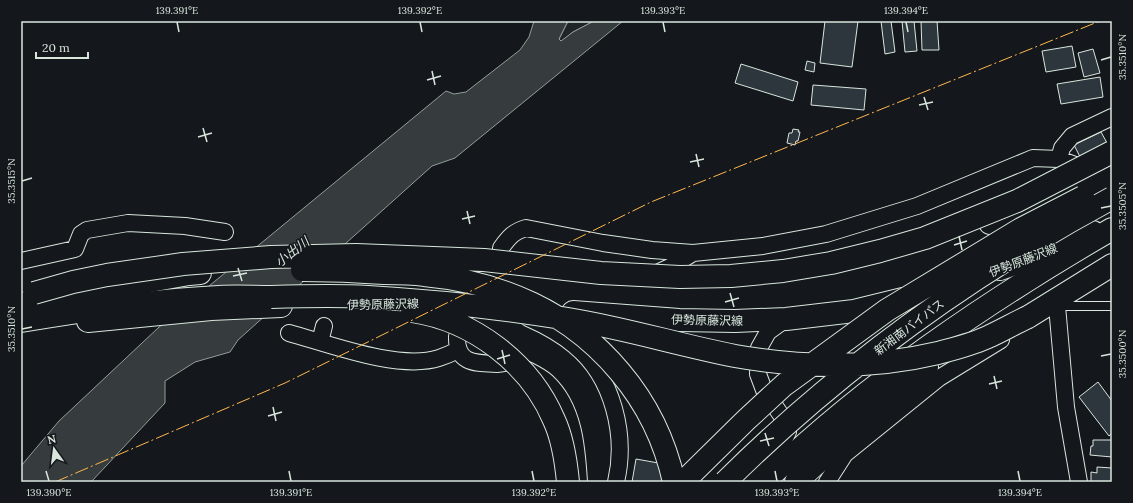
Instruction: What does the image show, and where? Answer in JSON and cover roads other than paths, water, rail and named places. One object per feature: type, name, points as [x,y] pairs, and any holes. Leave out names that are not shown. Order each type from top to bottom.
[{"type":"main road","points":[[25,297],[73,282],[107,274],[183,264],[271,258],[349,255],[477,260],[601,272],[680,277],[731,276],[783,271],[838,261],[926,238],[1017,201],[1112,152]]},
{"type":"main road","points":[[25,297],[189,274],[351,264],[444,266],[637,282],[734,284],[785,279],[837,271],[931,246],[1109,177]]},
{"type":"main road","points":[[683,482],[784,385],[881,314],[1022,229],[1083,197],[1109,177]]},
{"type":"main road","name":"新湘南バイパス","points":[[725,482],[804,410],[896,335],[965,286],[1058,227],[1112,198]]},
{"type":"main road","name":"伊勢原藤沢線","points":[[279,301],[423,304],[507,308],[679,320],[735,321],[786,319],[854,311],[954,285],[1043,254],[1112,223]]},
{"type":"main road","points":[[796,482],[908,380],[1112,230]]},
{"type":"main road","points":[[764,482],[821,430],[948,331],[1036,274],[1112,230]]},
{"type":"main road","points":[[21,331],[136,315],[211,309],[279,301],[366,297],[458,304],[515,311],[569,319],[764,361],[847,366],[921,357],[960,347],[989,337],[1028,317],[1112,265]]},
{"type":"main road","points":[[25,297],[154,280],[213,274],[304,270],[424,275],[451,278],[498,290],[521,298],[565,322],[584,336],[609,360],[630,384],[648,411],[661,439],[674,482]]},
{"type":"main road","points":[[21,321],[114,306],[219,297],[390,308],[419,312],[447,320],[474,332],[498,347],[532,382],[545,400],[555,420],[566,461],[568,482]]},
{"type":"street","points":[[1059,159],[1062,148],[1072,136],[1112,117]]},
{"type":"street","points":[[501,248],[508,237],[517,231],[526,228],[602,244],[652,250],[693,253],[763,246],[826,234],[917,206],[1033,158],[1059,159],[1109,177]]},
{"type":"street","points":[[21,260],[75,249],[81,234],[87,230],[128,223],[185,226],[225,232]]},
{"type":"street","points":[[637,282],[672,266],[693,253]]},
{"type":"street","points":[[827,482],[845,454],[939,378],[1112,272]]},
{"type":"street","points":[[1057,306],[1066,407],[1079,482]]},
{"type":"street","points":[[507,308],[550,328],[575,346],[596,368],[609,393],[618,423],[620,451],[616,482]]},
{"type":"street","points":[[744,482],[782,444],[788,432],[784,418],[764,390],[758,374],[759,348],[768,332],[786,319]]},
{"type":"street","points":[[320,342],[324,326]]},
{"type":"street","points":[[288,333],[379,358],[418,361],[438,359],[458,343],[463,357],[470,362],[498,364],[508,363],[532,372],[547,382],[568,413],[575,440],[579,482]]},
{"type":"lane","points":[[1057,306],[1112,306]]},
{"type":"water","name":"小出川","points":[[534,21],[568,21],[559,39],[561,41],[573,32],[594,21],[623,21],[455,158],[432,166],[238,340],[230,352],[195,362],[165,381],[165,403],[91,482],[21,482],[21,466],[59,421],[158,328],[446,91],[454,94],[466,92],[520,50],[529,37]]}]
